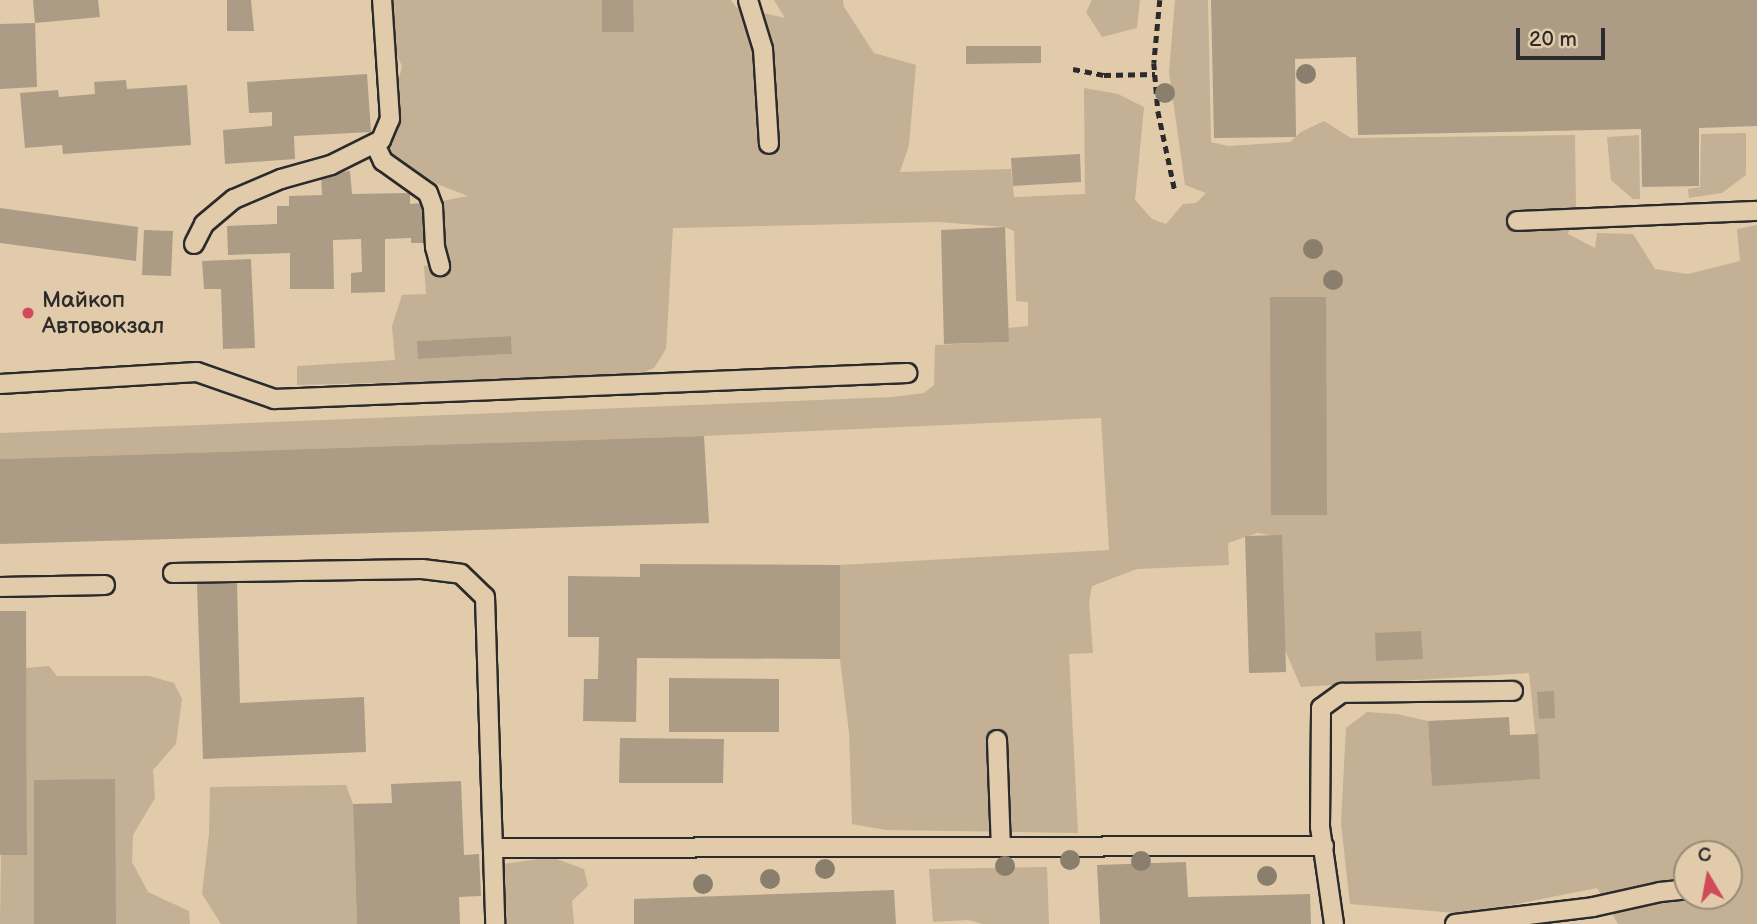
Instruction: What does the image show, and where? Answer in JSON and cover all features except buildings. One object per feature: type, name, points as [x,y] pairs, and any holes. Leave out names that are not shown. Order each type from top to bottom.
[{"type":"lane","points":[[194,244],[204,224],[234,199],[281,179],[331,165],[381,140],[390,120],[382,0]]},
{"type":"lane","points":[[748,0],[763,49],[769,144]]},
{"type":"lane","points":[[375,144],[383,161],[428,193],[433,207],[439,266]]},
{"type":"lane","points":[[1517,221],[1757,211]]},
{"type":"lane","points":[[0,384],[197,372],[274,400],[907,373]]},
{"type":"lane","points":[[173,573],[422,569],[461,574],[485,597],[495,924]]},
{"type":"lane","points":[[0,587],[105,585]]},
{"type":"lane","points":[[1334,924],[1320,827],[1321,708],[1342,693],[1513,691]]},
{"type":"lane","points":[[997,740],[1001,847]]},
{"type":"lane","points":[[493,848],[1324,846]]},
{"type":"lane","points":[[1455,924],[1593,907],[1673,890]]},
{"type":"path","points":[[1160,0],[1155,74],[1162,138],[1175,191]]},
{"type":"path","points":[[1073,69],[1104,75],[1155,74]]},
{"type":"shaded area","points":[[391,0],[731,0],[736,7],[785,18],[774,0],[843,0],[844,7],[874,53],[916,65],[909,145],[900,172],[1011,169],[1014,197],[1085,194],[1084,88],[1118,94],[1144,107],[1135,200],[1152,219],[1166,224],[1183,204],[1196,203],[1206,193],[1185,185],[1169,72],[1175,0],[1208,0],[1211,142],[1228,146],[1290,142],[1301,132],[1324,121],[1351,138],[1575,135],[1576,206],[1568,234],[1595,248],[1597,233],[1633,234],[1655,269],[1688,274],[1740,261],[1737,229],[1757,225],[1757,924],[1618,924],[1597,888],[1467,914],[1350,904],[1341,823],[1346,728],[1367,712],[1397,714],[1428,721],[1432,785],[1540,779],[1529,673],[1301,687],[1284,648],[1280,537],[1257,533],[1228,543],[1229,565],[1137,569],[1092,586],[1089,602],[1093,653],[1069,654],[1078,833],[886,830],[852,824],[849,733],[840,659],[840,565],[1109,550],[1101,418],[704,436],[0,459],[0,433],[892,397],[924,393],[934,385],[935,345],[1008,342],[1008,328],[1028,326],[1028,302],[1016,301],[1014,231],[1005,227],[938,222],[673,228],[666,349],[654,368],[639,374],[613,377],[297,385],[297,366],[395,360],[392,326],[402,295],[426,294],[424,266],[431,265],[427,204],[468,196],[429,181],[390,159],[383,148],[402,66],[389,40]],"holes":[[[511,336],[512,354],[418,359],[418,341]]]},
{"type":"shaded area","points":[[1092,0],[1140,0],[1137,28],[1102,37],[1086,12]]},
{"type":"shaded area","points":[[1746,133],[1746,175],[1722,193],[1689,198],[1688,189],[1700,187],[1701,134]]},
{"type":"shaded area","points":[[1639,135],[1640,199],[1633,199],[1611,180],[1607,137]]},
{"type":"shaded area","points":[[49,666],[57,676],[149,676],[174,683],[182,699],[176,744],[153,770],[155,798],[133,835],[132,862],[148,892],[189,911],[190,924],[0,924],[1,855],[27,855],[26,668]]},
{"type":"shaded area","points":[[346,785],[353,804],[357,924],[221,924],[202,894],[209,834],[210,787]]},
{"type":"shaded area","points":[[551,857],[584,869],[588,886],[572,901],[574,924],[506,924],[504,864]]},
{"type":"shaded area","points":[[1047,867],[1049,924],[983,924],[968,920],[933,922],[929,869]]},
{"type":"place","name":"Майкоп Автовокзал","points":[[28,313]]}]
